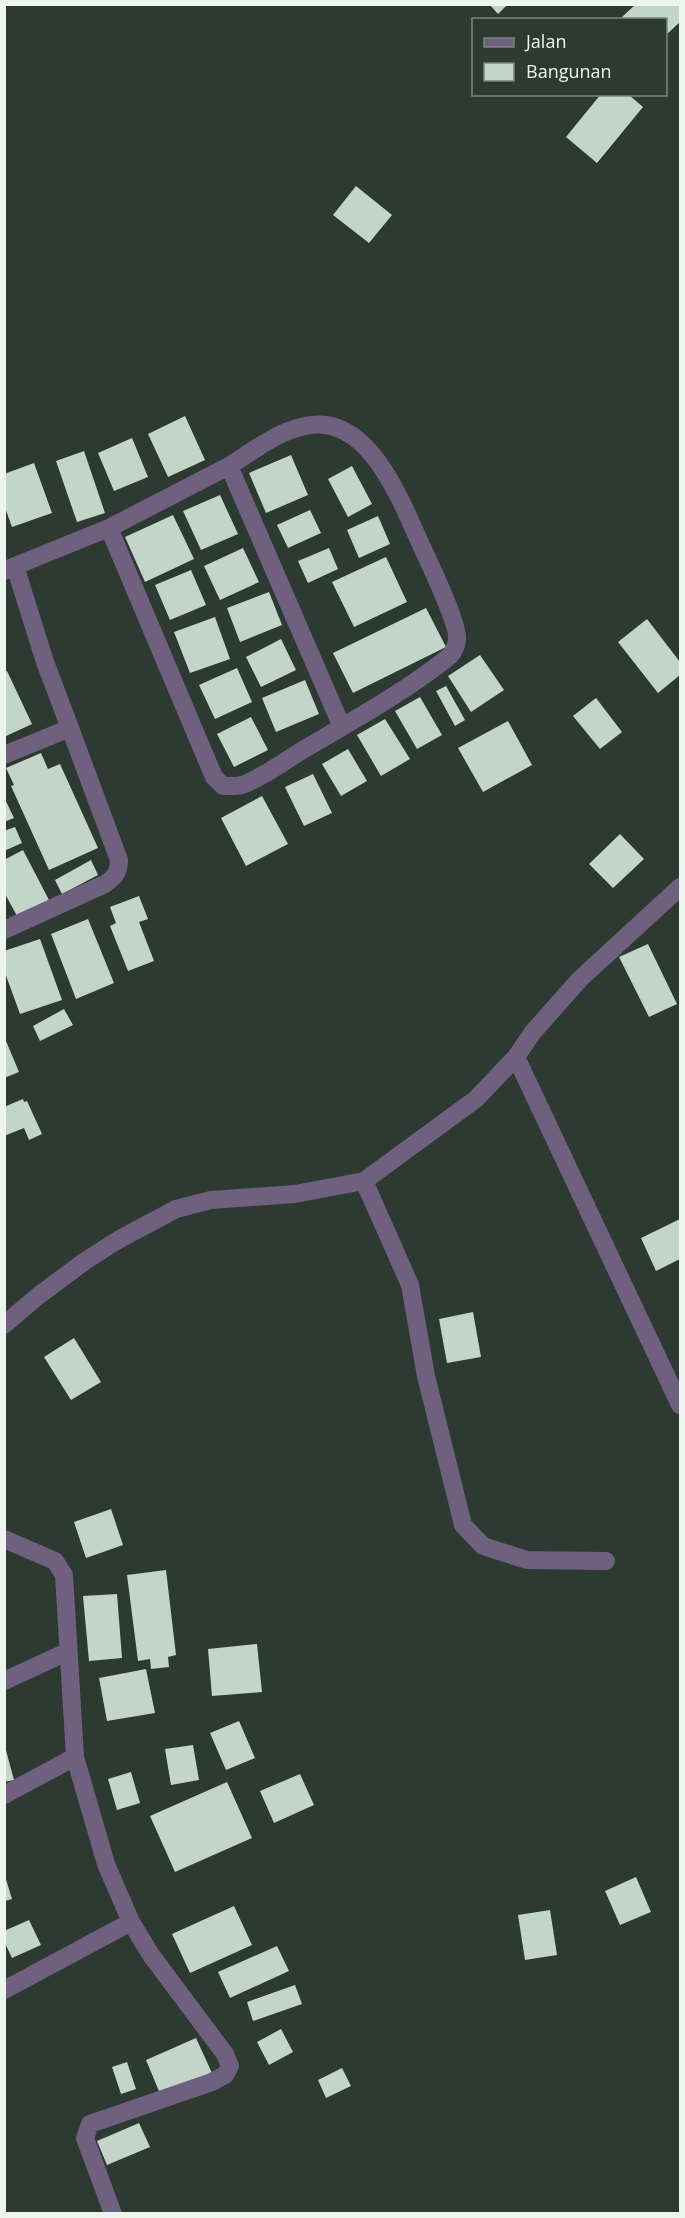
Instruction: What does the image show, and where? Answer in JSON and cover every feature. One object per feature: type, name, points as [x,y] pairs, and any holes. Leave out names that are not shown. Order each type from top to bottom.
[{"type":"street","points":[[4,930],[105,884],[115,877],[119,869],[119,860],[10,569],[109,528],[229,466],[284,433],[303,426],[324,426],[340,430],[359,442],[379,460],[389,475],[431,568],[458,639],[454,651],[435,667],[342,727],[245,784],[223,786],[214,777],[109,528]]},
{"type":"street","points":[[229,466],[342,727]]},
{"type":"street","points":[[4,755],[70,728]]},
{"type":"street","points":[[4,1325],[85,1261],[118,1240],[176,1209],[211,1200],[296,1194],[364,1181],[406,1154],[476,1099],[516,1057],[533,1032],[580,979],[681,887]]},
{"type":"street","points":[[516,1057],[681,1406]]},
{"type":"street","points":[[364,1181],[410,1285],[426,1376],[463,1525],[483,1546],[527,1560],[606,1561]]},
{"type":"street","points":[[4,1539],[55,1561],[63,1575],[75,1757],[106,1864],[131,1922],[151,1955],[225,2054],[230,2066],[225,2075],[212,2082],[90,2124],[85,2138],[113,2214]]},
{"type":"street","points":[[4,1681],[67,1652]]},
{"type":"street","points":[[4,1795],[75,1757]]},
{"type":"street","points":[[4,1990],[131,1922]]},
{"type":"building","points":[[489,4],[508,4],[498,14]]},
{"type":"building","points":[[636,4],[680,4],[680,22],[667,34],[667,18],[622,17]]},
{"type":"building","points":[[599,96],[630,96],[643,107],[597,163],[566,137]]},
{"type":"building","points":[[356,186],[392,215],[369,243],[333,215]]},
{"type":"building","points":[[185,416],[205,460],[168,477],[148,434]]},
{"type":"building","points":[[132,438],[148,477],[114,491],[98,453]]},
{"type":"building","points":[[84,451],[105,513],[77,522],[56,461]]},
{"type":"building","points":[[291,455],[308,495],[266,513],[249,473]]},
{"type":"building","points":[[34,463],[52,513],[12,527],[4,505],[4,474]]},
{"type":"building","points":[[352,466],[372,504],[348,517],[328,479]]},
{"type":"building","points":[[220,495],[238,534],[201,550],[183,511]]},
{"type":"building","points":[[310,510],[321,533],[288,548],[277,525]]},
{"type":"building","points":[[173,515],[194,559],[145,582],[125,537]]},
{"type":"building","points":[[378,516],[390,544],[359,558],[347,530]]},
{"type":"building","points":[[243,548],[259,582],[220,600],[204,566]]},
{"type":"building","points":[[329,548],[338,569],[308,583],[298,561]]},
{"type":"building","points":[[386,557],[407,602],[354,627],[332,582]]},
{"type":"building","points":[[191,570],[206,605],[170,620],[155,585]]},
{"type":"building","points":[[269,592],[282,625],[240,642],[227,608]]},
{"type":"building","points":[[426,608],[446,647],[353,693],[333,653]]},
{"type":"building","points":[[215,617],[230,659],[190,673],[174,632]]},
{"type":"building","points":[[647,619],[680,662],[680,675],[658,693],[618,642]]},
{"type":"building","points":[[281,639],[296,670],[261,687],[246,657]]},
{"type":"building","points":[[480,655],[504,690],[471,712],[448,676]]},
{"type":"building","points":[[237,668],[252,702],[215,719],[199,685]]},
{"type":"building","points":[[7,671],[32,724],[4,737],[4,672]]},
{"type":"building","points":[[305,680],[319,714],[276,732],[262,698]]},
{"type":"building","points":[[446,686],[465,720],[455,726],[436,691]]},
{"type":"building","points":[[420,697],[442,735],[417,749],[395,711]]},
{"type":"building","points":[[596,698],[622,732],[600,749],[573,716]]},
{"type":"building","points":[[251,717],[268,750],[234,767],[217,734]]},
{"type":"building","points":[[385,719],[410,759],[381,776],[357,735]]},
{"type":"building","points":[[508,721],[532,765],[483,792],[458,748]]},
{"type":"building","points":[[348,749],[367,781],[341,796],[322,764]]},
{"type":"building","points":[[41,753],[48,769],[60,764],[98,848],[49,870],[11,786],[14,785],[6,768]]},
{"type":"building","points":[[313,774],[332,813],[304,826],[285,787]]},
{"type":"building","points":[[262,796],[288,844],[246,866],[221,818]]},
{"type":"building","points":[[4,797],[14,818],[4,822]]},
{"type":"building","points":[[15,827],[22,843],[4,851],[4,831]]},
{"type":"building","points":[[620,834],[644,859],[613,888],[589,864]]},
{"type":"building","points":[[23,850],[49,900],[17,916],[4,892],[4,860]]},
{"type":"building","points":[[91,860],[98,875],[62,894],[55,880]]},
{"type":"building","points":[[139,896],[148,919],[139,922],[154,961],[128,971],[110,926],[116,923],[110,907]]},
{"type":"building","points":[[88,919],[114,983],[76,999],[51,934]]},
{"type":"building","points":[[40,939],[62,1000],[20,1014],[4,970],[4,951]]},
{"type":"building","points":[[648,944],[677,1004],[649,1017],[619,957]]},
{"type":"building","points":[[64,1009],[73,1025],[40,1041],[33,1026]]},
{"type":"building","points":[[6,1041],[19,1072],[4,1078],[4,1042]]},
{"type":"building","points":[[23,1099],[24,1102],[27,1101],[42,1134],[29,1140],[24,1128],[4,1136],[4,1107]]},
{"type":"building","points":[[680,1219],[680,1259],[656,1271],[641,1238]]},
{"type":"building","points":[[473,1312],[481,1357],[447,1363],[439,1319]]},
{"type":"building","points":[[74,1338],[101,1382],[71,1400],[44,1357]]},
{"type":"building","points":[[111,1509],[123,1545],[86,1558],[74,1522]]},
{"type":"building","points":[[166,1570],[176,1655],[168,1657],[169,1667],[151,1669],[150,1659],[138,1661],[127,1575]]},
{"type":"building","points":[[117,1594],[122,1658],[89,1661],[83,1596]]},
{"type":"building","points":[[257,1644],[262,1692],[212,1696],[208,1649]]},
{"type":"building","points":[[146,1669],[155,1713],[107,1721],[99,1678]]},
{"type":"building","points":[[239,1721],[255,1758],[226,1770],[210,1733]]},
{"type":"building","points":[[4,1743],[14,1780],[4,1782]]},
{"type":"building","points":[[193,1745],[199,1780],[171,1785],[165,1749]]},
{"type":"building","points":[[131,1772],[140,1803],[117,1810],[108,1779]]},
{"type":"building","points":[[300,1774],[314,1805],[274,1823],[260,1791]]},
{"type":"building","points":[[227,1782],[252,1838],[175,1872],[150,1816]]},
{"type":"building","points":[[5,1876],[12,1899],[5,1901]]},
{"type":"building","points":[[636,1877],[651,1912],[620,1925],[605,1891]]},
{"type":"building","points":[[234,1906],[252,1945],[190,1973],[172,1934]]},
{"type":"building","points":[[550,1910],[557,1955],[525,1960],[518,1915]]},
{"type":"building","points":[[29,1920],[41,1945],[12,1958],[4,1941],[4,1931]]},
{"type":"building","points":[[277,1946],[289,1971],[230,1998],[218,1972]]},
{"type":"building","points":[[295,1985],[302,2004],[253,2021],[247,2002]]},
{"type":"building","points":[[281,2029],[293,2052],[269,2065],[257,2042]]},
{"type":"building","points":[[196,2038],[212,2073],[161,2096],[146,2060]]},
{"type":"building","points":[[127,2062],[136,2089],[121,2094],[112,2067]]},
{"type":"building","points":[[342,2068],[351,2086],[326,2098],[318,2080]]},
{"type":"building","points":[[139,2123],[150,2147],[107,2165],[97,2141]]}]
